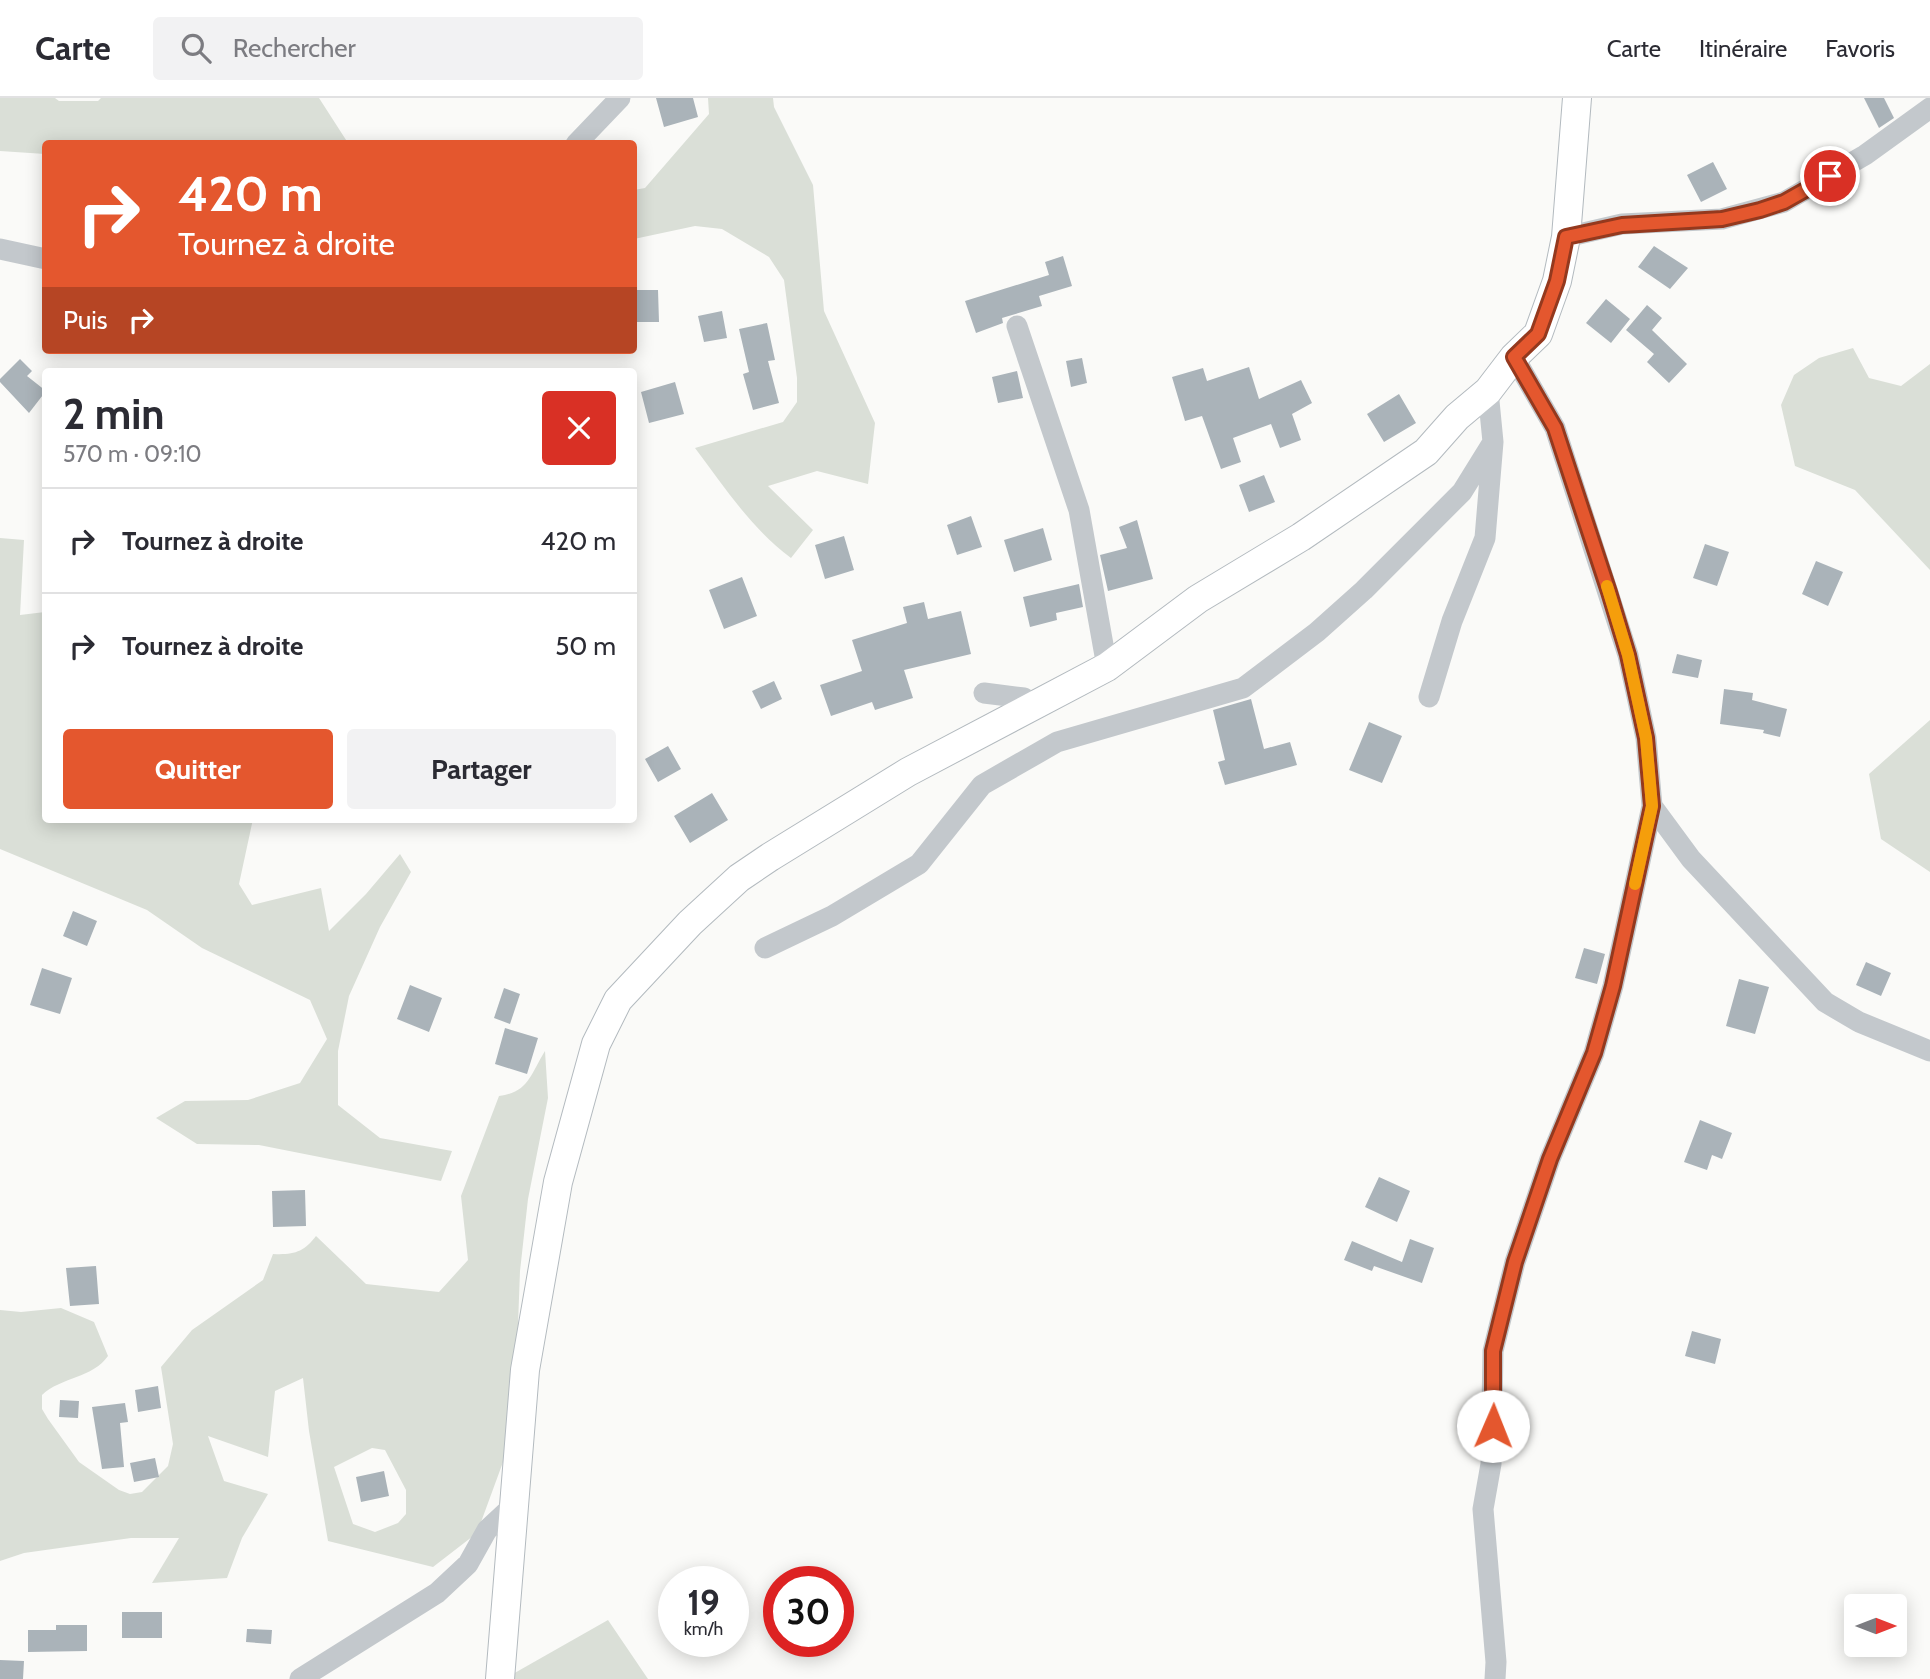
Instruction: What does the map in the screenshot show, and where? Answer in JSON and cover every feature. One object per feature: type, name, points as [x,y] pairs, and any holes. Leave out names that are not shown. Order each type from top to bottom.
[{"type":"main road","points":[[500,1679],[525,1370],[558,1182],[596,1044],[618,1000],[668,944],[739,878],[908,772],[1107,667],[1198,599],[1301,537],[1426,452],[1457,417],[1488,391],[1514,357],[1538,334],[1557,281],[1566,237],[1577,98]]},
{"type":"street","points":[[580,140],[620,98]]},
{"type":"street","points":[[1566,237],[1622,225],[1722,219],[1784,202],[1865,155],[1930,108]]},
{"type":"street","points":[[0,249],[42,258]]},
{"type":"street","points":[[1017,326],[1079,510],[1107,667]]},
{"type":"street","points":[[1495,1679],[1496,1661],[1483,1509],[1491,1464],[1493,1351],[1515,1262],[1550,1159],[1594,1053],[1609,999],[1652,806],[1646,738],[1628,655],[1617,619],[1555,428],[1514,357]]},
{"type":"street","points":[[1429,697],[1452,621],[1485,538],[1493,442],[1488,391]]},
{"type":"street","points":[[765,948],[832,916],[919,864],[982,785],[1057,742],[1243,688],[1317,632],[1364,590],[1462,492],[1493,442]]},
{"type":"street","points":[[985,693],[1024,698],[1029,709]]},
{"type":"street","points":[[1652,806],[1691,859],[1825,1002],[1859,1021],[1930,1051]]},
{"type":"street","points":[[300,1679],[438,1593],[468,1564],[487,1530],[516,1503]]},
{"type":"shaded area","points":[[0,98],[98,101],[101,98],[319,98],[346,140],[42,140],[42,154],[0,151]]},
{"type":"shaded area","points":[[708,98],[773,98],[774,107],[813,185],[824,311],[875,423],[868,484],[817,471],[768,486],[813,530],[791,558],[751,521],[695,448],[783,422],[797,402],[797,378],[784,280],[769,257],[722,229],[695,226],[637,238],[637,189],[645,188],[709,114]]},
{"type":"shaded area","points":[[1853,348],[1869,378],[1901,386],[1930,364],[1930,570],[1855,490],[1795,466],[1781,405],[1794,375],[1819,358]]},
{"type":"shaded area","points":[[0,538],[24,540],[20,615],[42,612],[42,823],[252,823],[239,884],[252,905],[321,888],[329,931],[366,894],[400,854],[411,872],[380,927],[349,996],[338,1051],[338,1105],[380,1138],[452,1151],[441,1181],[259,1145],[197,1144],[156,1118],[185,1101],[248,1100],[300,1083],[327,1039],[310,1000],[202,948],[147,910],[0,849]]},
{"type":"shaded area","points":[[1930,720],[1930,872],[1881,839],[1869,774]]},
{"type":"shaded area","points":[[545,1051],[548,1098],[528,1199],[520,1271],[514,1432],[477,1533],[433,1567],[328,1541],[309,1431],[303,1378],[275,1391],[268,1457],[208,1436],[224,1481],[268,1494],[242,1538],[227,1578],[152,1583],[179,1538],[131,1538],[24,1553],[0,1561],[0,1310],[21,1312],[61,1308],[94,1322],[108,1356],[94,1369],[58,1384],[42,1395],[42,1409],[79,1462],[119,1490],[130,1494],[142,1492],[168,1466],[173,1444],[161,1367],[192,1330],[263,1280],[273,1254],[298,1251],[316,1236],[366,1284],[439,1292],[468,1260],[461,1196],[499,1096],[517,1091],[523,1086]],"holes":[[[372,1448],[385,1450],[406,1490],[406,1514],[398,1523],[375,1532],[353,1524],[334,1467]]]},
{"type":"shaded area","points":[[608,1620],[648,1679],[504,1679]]},
{"type":"building","points":[[656,98],[693,98],[698,117],[664,127]]},
{"type":"building","points":[[1864,98],[1884,98],[1894,118],[1879,128]]},
{"type":"building","points":[[1713,162],[1727,189],[1701,202],[1687,175]]},
{"type":"building","points":[[1654,246],[1688,268],[1670,289],[1638,267]]},
{"type":"building","points":[[1063,256],[1072,286],[1039,296],[1042,306],[1002,318],[1003,323],[976,333],[965,301],[1049,275],[1045,262]]},
{"type":"building","points":[[637,290],[658,290],[659,322],[637,322]]},
{"type":"building","points":[[1606,299],[1630,319],[1611,343],[1586,323]]},
{"type":"building","points":[[1647,305],[1662,318],[1652,330],[1687,364],[1669,383],[1647,362],[1654,354],[1626,330]]},
{"type":"building","points":[[722,311],[727,338],[704,342],[698,316]]},
{"type":"building","points":[[767,323],[775,360],[768,361],[779,403],[753,410],[743,374],[749,372],[739,329]]},
{"type":"building","points":[[1082,358],[1087,383],[1071,387],[1066,361]]},
{"type":"building","points":[[20,359],[32,371],[27,376],[42,388],[42,396],[29,413],[0,379]]},
{"type":"building","points":[[1249,367],[1259,399],[1301,380],[1312,403],[1292,414],[1301,440],[1280,448],[1271,424],[1233,438],[1241,462],[1221,469],[1202,416],[1185,421],[1172,377],[1203,368],[1207,381]]},
{"type":"building","points":[[1017,371],[1023,398],[998,403],[992,377]]},
{"type":"building","points":[[675,382],[684,414],[649,423],[641,392]]},
{"type":"building","points":[[1399,394],[1416,423],[1384,442],[1367,414]]},
{"type":"building","points":[[1264,475],[1275,502],[1249,512],[1239,485]]},
{"type":"building","points":[[971,516],[982,547],[957,555],[947,525]]},
{"type":"building","points":[[1137,520],[1153,579],[1108,591],[1100,555],[1127,548],[1119,527]]},
{"type":"building","points":[[1043,528],[1052,560],[1014,572],[1004,540]]},
{"type":"building","points":[[844,536],[854,570],[825,579],[815,545]]},
{"type":"building","points":[[1705,544],[1729,552],[1717,586],[1693,578]]},
{"type":"building","points":[[1816,561],[1843,572],[1828,606],[1802,594]]},
{"type":"building","points":[[742,577],[757,616],[724,629],[709,590]]},
{"type":"building","points":[[1079,584],[1083,607],[1056,613],[1057,620],[1030,627],[1023,597]]},
{"type":"building","points":[[924,602],[928,619],[961,611],[971,654],[904,670],[913,698],[875,710],[872,702],[831,716],[820,685],[862,671],[852,640],[907,623],[903,607]]},
{"type":"building","points":[[1677,654],[1702,660],[1698,678],[1672,673]]},
{"type":"building","points":[[774,681],[782,699],[761,709],[752,691]]},
{"type":"building","points":[[1724,689],[1753,693],[1752,700],[1787,709],[1780,737],[1763,733],[1764,730],[1720,724]]},
{"type":"building","points":[[1251,699],[1264,749],[1290,742],[1297,765],[1225,785],[1218,762],[1225,760],[1213,710]]},
{"type":"building","points":[[1369,722],[1402,736],[1382,783],[1349,770]]},
{"type":"building","points":[[668,746],[681,769],[658,782],[645,759]]},
{"type":"building","points":[[712,793],[728,820],[690,843],[674,816]]},
{"type":"building","points":[[73,911],[97,921],[87,946],[63,936]]},
{"type":"building","points":[[1584,948],[1605,954],[1597,984],[1575,978]]},
{"type":"building","points":[[1866,962],[1891,973],[1881,996],[1856,985]]},
{"type":"building","points":[[42,968],[72,978],[60,1014],[30,1005]]},
{"type":"building","points":[[1739,979],[1769,987],[1755,1034],[1726,1026]]},
{"type":"building","points":[[410,985],[442,998],[429,1032],[397,1019]]},
{"type":"building","points":[[504,988],[520,994],[510,1024],[494,1018]]},
{"type":"building","points":[[505,1028],[538,1038],[527,1074],[495,1064]]},
{"type":"building","points":[[1700,1120],[1732,1133],[1722,1159],[1712,1155],[1707,1170],[1684,1162]]},
{"type":"building","points":[[1379,1177],[1410,1191],[1397,1222],[1365,1207]]},
{"type":"building","points":[[305,1190],[306,1226],[273,1227],[272,1191]]},
{"type":"building","points":[[1410,1239],[1434,1248],[1422,1283],[1374,1266],[1372,1271],[1344,1260],[1352,1241],[1402,1262]]},
{"type":"building","points":[[96,1266],[99,1304],[70,1306],[66,1268]]},
{"type":"building","points":[[1692,1331],[1721,1339],[1715,1364],[1685,1356]]},
{"type":"building","points":[[158,1386],[161,1408],[138,1412],[135,1390]]},
{"type":"building","points":[[60,1400],[79,1401],[78,1418],[59,1417]]},
{"type":"building","points":[[125,1403],[128,1422],[120,1423],[124,1467],[102,1469],[92,1407]]},
{"type":"building","points":[[155,1458],[159,1477],[134,1482],[130,1463]]},
{"type":"building","points":[[384,1471],[389,1496],[361,1502],[356,1477]]},
{"type":"building","points":[[122,1612],[162,1612],[162,1638],[122,1638]]},
{"type":"building","points":[[56,1625],[87,1625],[87,1651],[28,1652],[28,1630],[56,1630]]},
{"type":"building","points":[[247,1629],[272,1630],[271,1644],[246,1642]]},
{"type":"building","points":[[0,1660],[24,1661],[23,1679],[0,1679]]},
{"type":"slow traffic","points":[[1607,586],[1628,655],[1646,738],[1652,806],[1635,884]]},
{"type":"route","points":[[1493,1426],[1493,1351],[1515,1262],[1550,1159],[1594,1053],[1613,986],[1652,806],[1646,738],[1628,655],[1609,592],[1555,428],[1514,357],[1538,334],[1557,281],[1566,237],[1622,225],[1722,219],[1784,202],[1830,176]]}]
